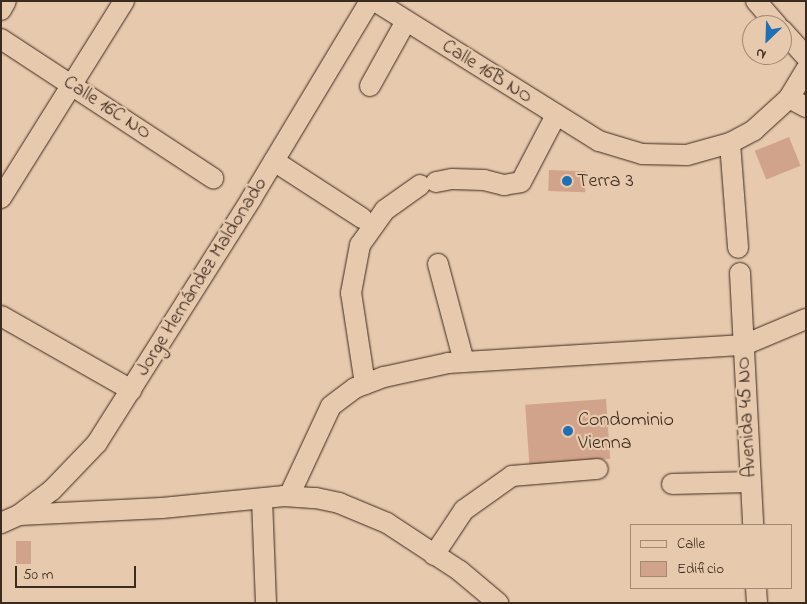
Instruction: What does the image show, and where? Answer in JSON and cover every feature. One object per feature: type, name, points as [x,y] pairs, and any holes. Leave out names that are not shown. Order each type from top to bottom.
[{"type":"street","points":[[1,10],[6,1]]},
{"type":"street","points":[[1,198],[124,1]]},
{"type":"street","name":"Jorge Hernández Maldonado","points":[[10,519],[52,490],[97,443],[274,161],[370,1]]},
{"type":"street","name":"Calle 16B NO","points":[[375,1],[599,142],[642,154],[687,155],[730,143],[797,102],[806,70]]},
{"type":"street","points":[[756,1],[768,15]]},
{"type":"street","points":[[370,86],[406,21]]},
{"type":"street","name":"Calle 16C NO","points":[[1,38],[213,178]]},
{"type":"street","points":[[792,41],[806,57]]},
{"type":"street","points":[[365,384],[351,293],[360,245],[385,210],[428,183],[452,179],[484,180],[504,185],[521,182],[556,115]]},
{"type":"street","points":[[730,143],[738,248]]},
{"type":"street","points":[[274,161],[362,218]]},
{"type":"street","points":[[438,264],[464,362]]},
{"type":"street","points":[[289,496],[331,406],[342,396],[365,384],[384,377],[464,362],[744,345],[740,273]]},
{"type":"street","points":[[1,316],[131,390]]},
{"type":"street","name":"Avenida 45 NO","points":[[753,524],[744,345],[806,319]]},
{"type":"street","points":[[434,555],[464,510],[488,490],[512,476],[598,469]]},
{"type":"street","points":[[672,484],[750,482]]},
{"type":"street","points":[[10,519],[162,508],[289,496],[339,503],[364,512],[386,523],[460,571],[498,603]]},
{"type":"street","points":[[262,499],[266,603]]},
{"type":"street","points":[[756,589],[756,603]]},
{"type":"building","points":[[789,137],[801,166],[766,180],[755,151]]},
{"type":"building","name":"Terra 3","points":[[549,170],[586,171],[585,192],[548,191]]},
{"type":"building","name":"Condominio Vienna","points":[[606,399],[610,459],[529,465],[525,405]]},
{"type":"building","points":[[16,541],[31,541],[31,564],[16,564]]},
{"type":"place","name":"Terra 3","points":[[567,181]]},
{"type":"place","name":"Condominio Vienna","points":[[568,431]]}]
